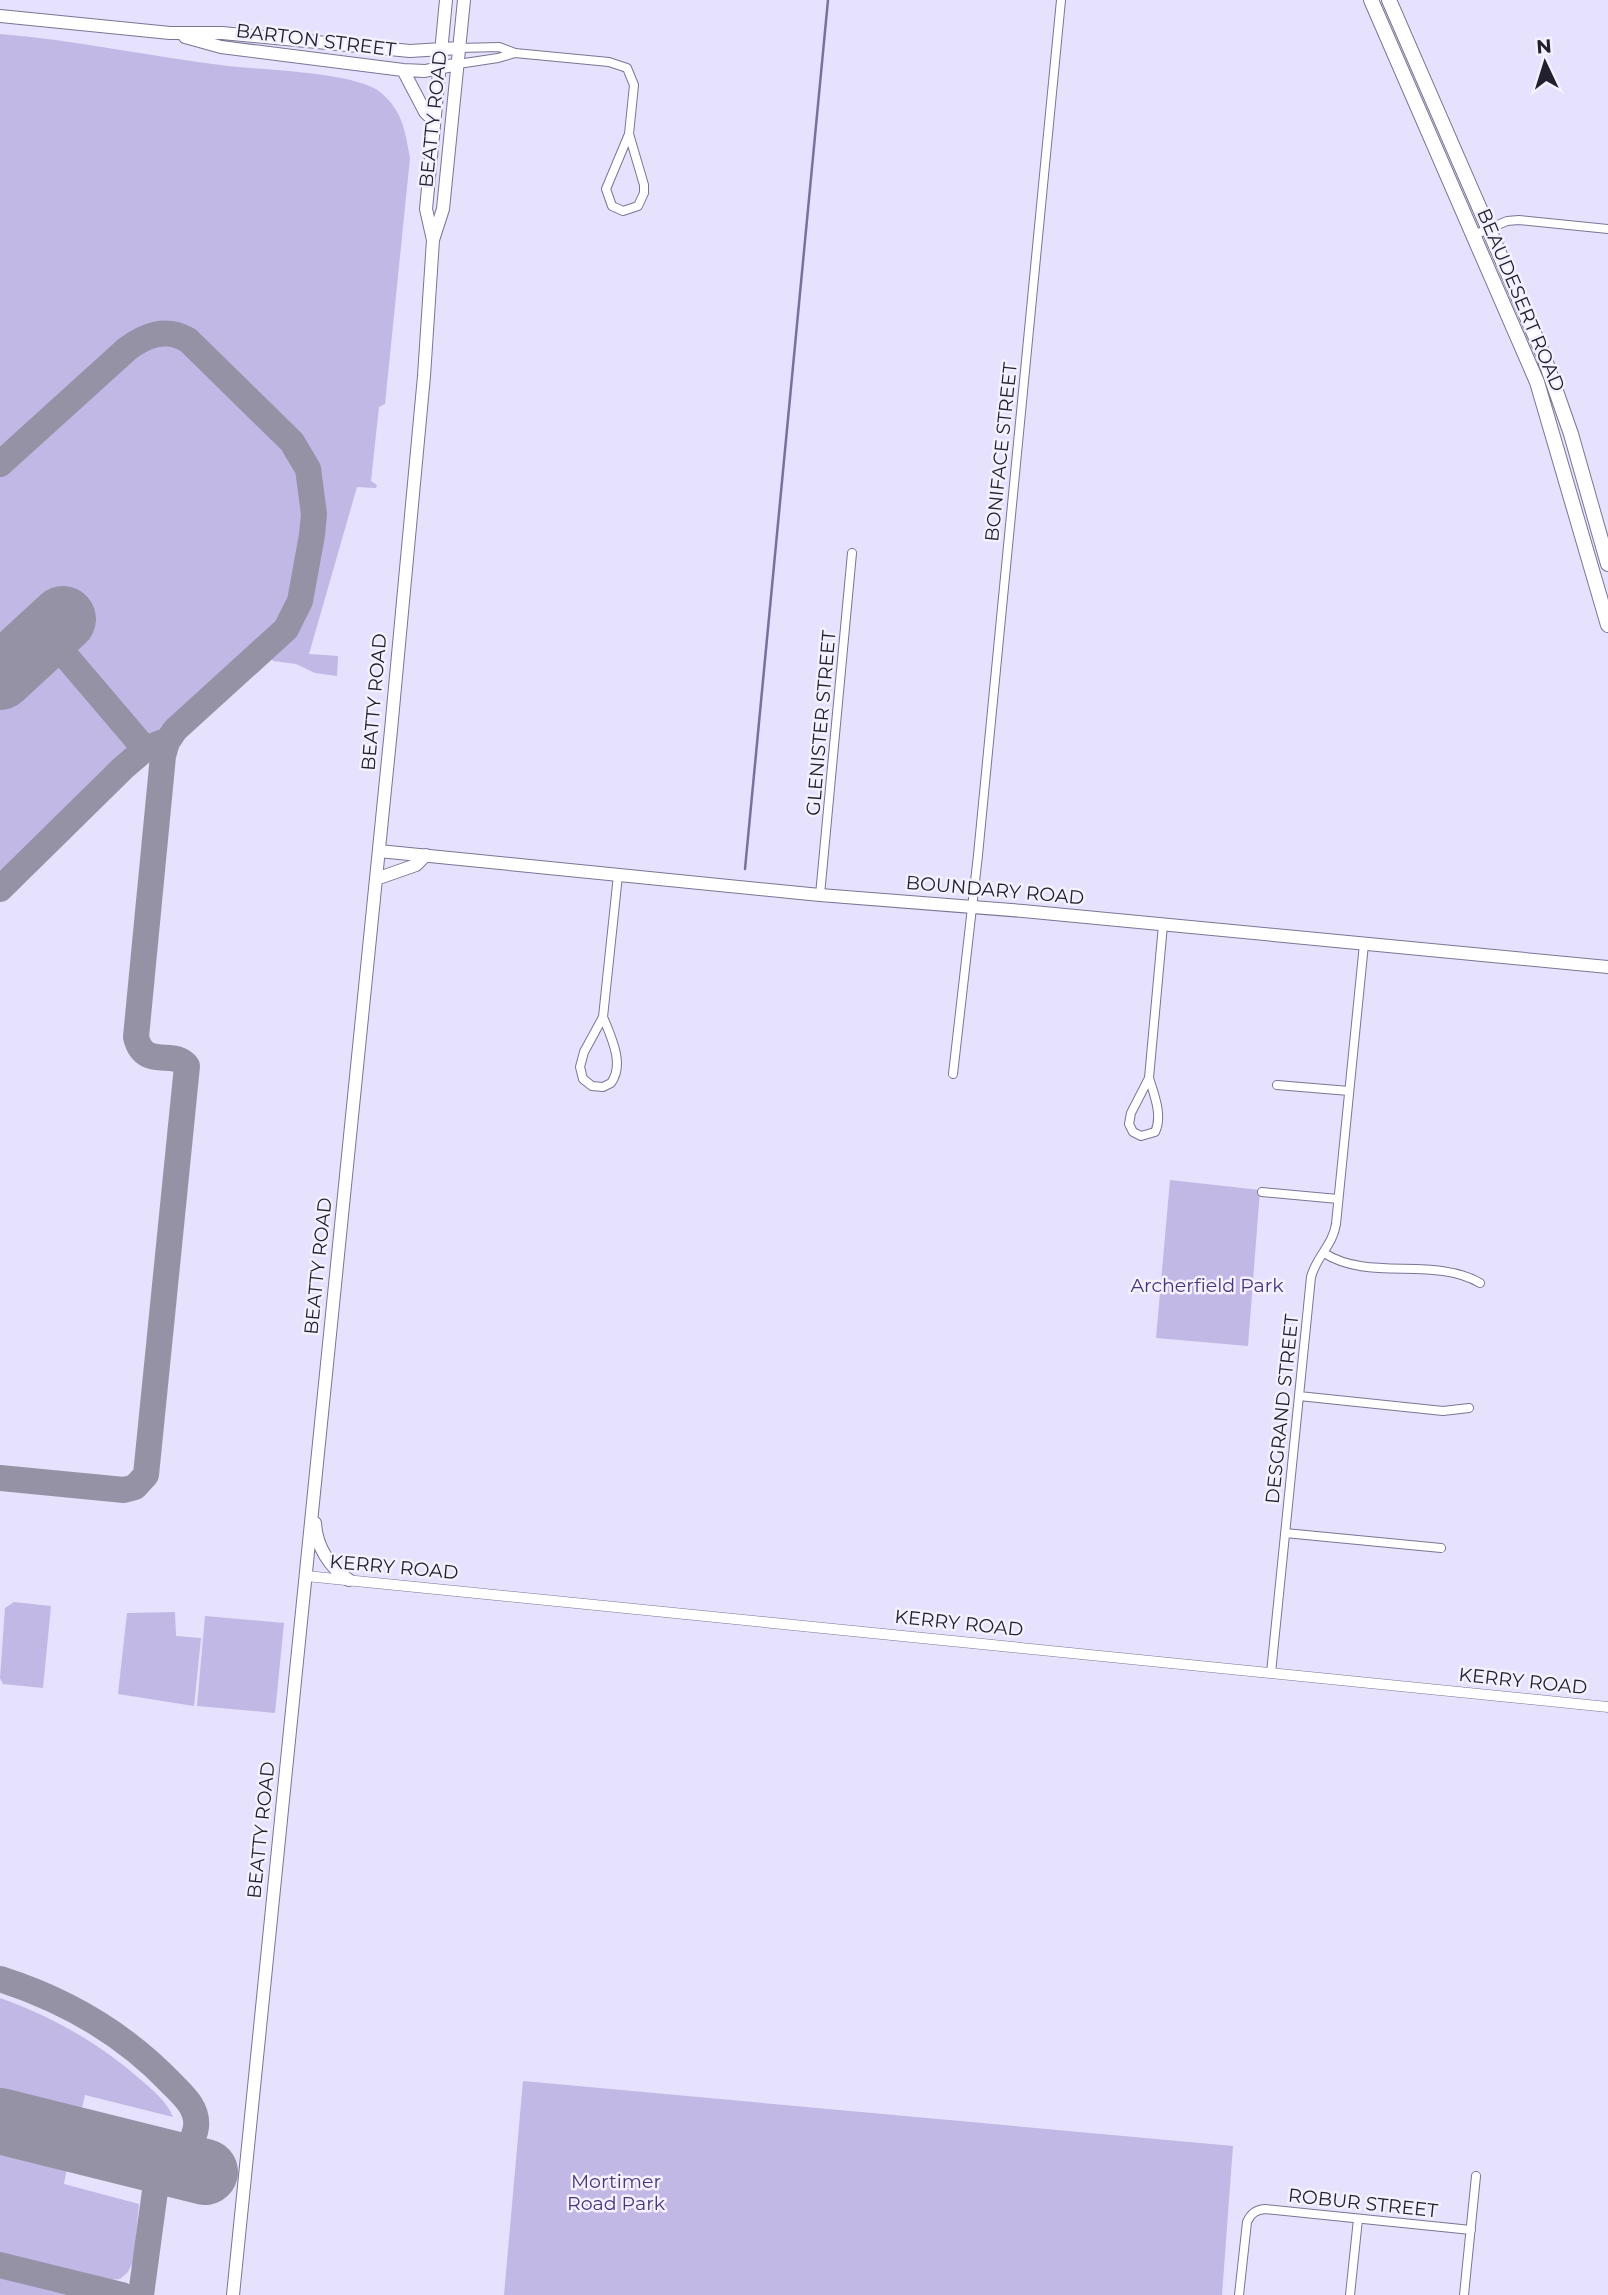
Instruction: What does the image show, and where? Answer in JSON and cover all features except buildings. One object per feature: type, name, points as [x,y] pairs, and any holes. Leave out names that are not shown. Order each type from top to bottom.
[{"type":"highway","name":"BEAUDESERT ROAD","points":[[1371,0],[1537,382],[1608,625]]},
{"type":"highway","name":"BEAUDESERT ROAD","points":[[1389,0],[1555,387],[1604,535],[1608,564]]},
{"type":"main road","name":"BEATTY ROAD","points":[[433,240],[426,209],[446,0]]},
{"type":"main road","name":"BEATTY ROAD","points":[[233,2295],[379,851],[424,376],[433,240],[443,209],[464,0]]},
{"type":"main road","name":"BARTON STREET","points":[[0,16],[170,33],[222,33],[410,51],[459,48]]},
{"type":"main road","name":"BARTON STREET","points":[[170,33],[221,47],[403,70],[439,69],[458,64]]},
{"type":"main road","points":[[403,70],[425,111],[434,121]]},
{"type":"main road","name":"BOUNDARY ROAD","points":[[379,851],[820,895],[1608,967]]},
{"type":"main road","points":[[376,879],[415,865],[426,855]]},
{"type":"main road","points":[[314,1488],[315,1531],[328,1561],[349,1580]]},
{"type":"street","name":"BONIFACE STREET","points":[[953,1074],[1061,0]]},
{"type":"street","points":[[459,48],[499,47],[515,53],[609,62],[621,65],[629,71],[634,85],[629,134],[606,189],[612,206],[623,211],[638,206],[644,193],[629,134]]},
{"type":"street","points":[[458,64],[515,53]]},
{"type":"street","points":[[1474,235],[1507,221],[1519,220],[1608,229]]},
{"type":"street","points":[[1583,537],[1604,535]]},
{"type":"street","name":"GLENISTER STREET","points":[[820,895],[852,553]]},
{"type":"street","points":[[603,1017],[611,1038],[617,1069],[611,1083],[598,1087],[583,1079],[580,1067],[584,1052],[603,1017],[618,875]]},
{"type":"street","points":[[1149,1078],[1158,1124],[1155,1132],[1141,1136],[1133,1132],[1129,1119],[1149,1078],[1163,925]]},
{"type":"street","name":"DESGRAND STREET","points":[[1271,1673],[1311,1277],[1335,1233],[1364,944]]},
{"type":"street","points":[[1277,1085],[1349,1091]]},
{"type":"street","points":[[1262,1192],[1338,1199]]},
{"type":"street","points":[[1324,1253],[1342,1263],[1459,1274],[1480,1283]]},
{"type":"street","points":[[1299,1396],[1443,1411],[1469,1408]]},
{"type":"street","points":[[1285,1533],[1441,1548]]},
{"type":"street","name":"KERRY ROAD","points":[[306,1576],[1608,1707]]},
{"type":"street","points":[[1464,2295],[1476,2176]]},
{"type":"street","name":"ROBUR STREET","points":[[1239,2295],[1246,2226],[1253,2213],[1265,2209],[1471,2230]]},
{"type":"street","points":[[1350,2295],[1358,2219]]},
{"type":"green space","points":[[0,34],[228,66],[330,76],[368,85],[380,92],[394,107],[404,130],[410,158],[385,404],[379,407],[371,481],[377,485],[376,488],[357,487],[309,654],[338,656],[337,676],[315,673],[296,664],[273,661],[269,653],[285,632],[281,628],[274,629],[0,879]]},
{"type":"green space","name":"Archerfield Park","points":[[1170,1180],[1260,1190],[1248,1346],[1156,1338]]},
{"type":"green space","points":[[14,1602],[51,1606],[43,1688],[3,1684],[0,1678],[5,1608]]},
{"type":"green space","points":[[175,1612],[176,1636],[201,1638],[194,1706],[118,1694],[127,1613]]},
{"type":"green space","points":[[205,1616],[284,1623],[275,1713],[197,1706]]},
{"type":"green space","points":[[0,1998],[57,2023],[109,2054],[155,2092],[173,2117],[85,2095],[80,2117],[0,2097]]},
{"type":"green space","name":"Mortimer Road Park","points":[[523,2081],[1233,2146],[1222,2295],[504,2295]]},
{"type":"green space","points":[[0,2146],[68,2162],[64,2184],[139,2204],[134,2259],[128,2272],[120,2279],[94,2281],[0,2258]]},
{"type":"green space","points":[[0,2274],[93,2295],[0,2295]]},
{"type":"waterway","points":[[745,869],[828,0]]},
{"type":"taxiway","points":[[0,464],[127,349],[156,334],[172,334],[188,340],[292,442],[308,469],[314,514],[300,601],[286,629],[175,730],[167,742],[163,756],[136,1037],[146,1053],[182,1061],[187,1066],[146,1475],[135,1487],[124,1490],[0,1478]]},
{"type":"taxiway","points":[[47,634],[145,749]]},
{"type":"taxiway","points":[[0,889],[123,768],[145,749],[168,740]]},
{"type":"taxiway","points":[[0,1979],[48,1997],[115,2035],[155,2068],[193,2109],[196,2121],[194,2135],[157,2176],[141,2295]]},
{"type":"taxiway","points":[[61,2136],[150,2156],[171,2149],[191,2153],[196,2166],[190,2176],[178,2179],[169,2174],[162,2162],[130,2155]]},
{"type":"taxiway","points":[[0,2265],[122,2295]]},
{"type":"runway","points":[[0,677],[63,619]]},
{"type":"runway","points":[[0,2121],[205,2172]]}]
